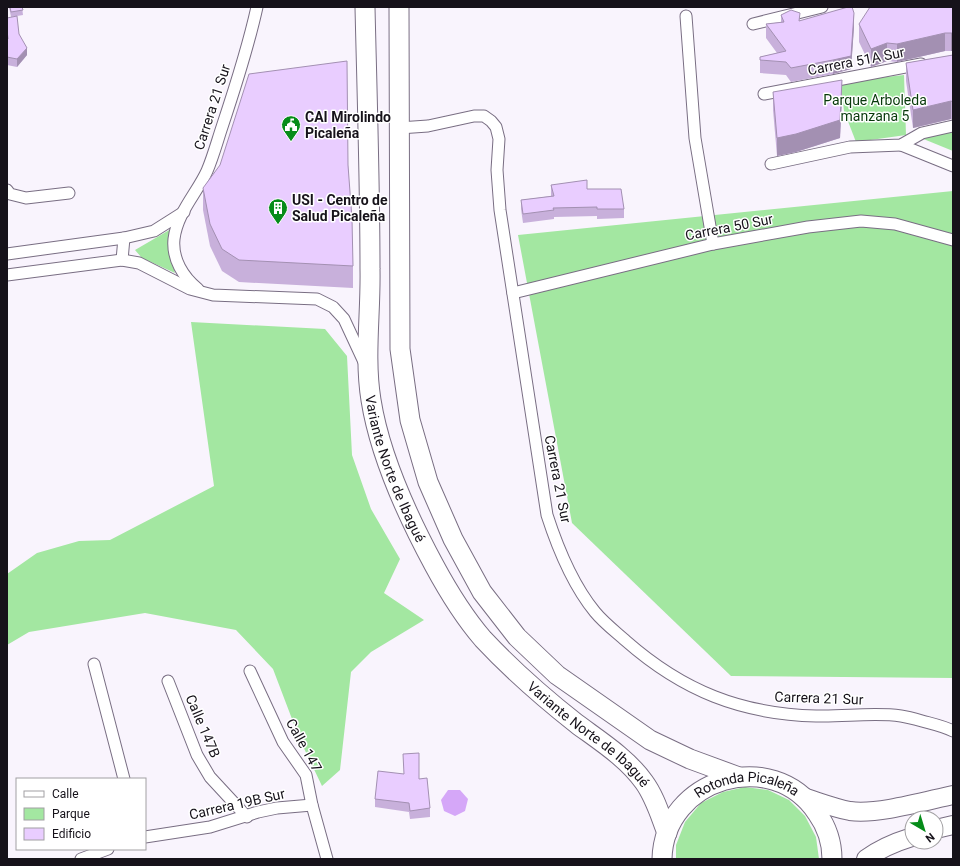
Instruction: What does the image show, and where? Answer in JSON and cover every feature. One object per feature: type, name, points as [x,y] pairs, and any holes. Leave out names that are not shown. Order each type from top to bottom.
[{"type":"highway","name":"Variante Norte de Ibagué","points":[[365,7],[370,271],[369,371],[371,400],[376,422],[395,483],[423,544],[451,595],[482,638],[537,691],[620,756],[636,772],[645,783],[654,800],[667,833]]},
{"type":"highway","name":"Variante Norte de Ibagué","points":[[399,7],[400,349],[410,420],[428,482],[453,539],[482,592],[516,637],[557,675],[650,740],[690,759],[739,777]]},
{"type":"highway","name":"Rotonda Picaleña","points":[[661,858],[667,833],[680,809],[700,790],[725,779],[753,777],[766,778],[780,783],[803,797],[823,822],[829,837],[832,859]]},
{"type":"main road","points":[[803,797],[852,811],[868,811],[953,795]]},
{"type":"main road","points":[[866,859],[881,850],[904,840]]},
{"type":"street","name":"Carrera 21 Sur","points":[[203,292],[185,277],[178,265],[174,251],[174,239],[176,229],[184,212],[207,171],[229,106],[253,24],[256,7]]},
{"type":"street","points":[[753,24],[822,7]]},
{"type":"street","points":[[686,16],[695,138],[713,244]]},
{"type":"street","name":"Carrera 51A Sur","points":[[764,94],[931,62]]},
{"type":"street","name":"Carrera 21 Sur","points":[[399,128],[428,126],[474,116],[484,116],[496,127],[499,139],[497,170],[500,210],[547,515],[556,542],[569,569],[584,596],[596,612],[654,664],[692,688],[733,703],[776,713],[817,716],[901,716],[943,726],[953,731]]},
{"type":"street","points":[[901,145],[922,134],[953,126]]},
{"type":"street","points":[[771,164],[850,147],[901,145],[953,166]]},
{"type":"street","points":[[7,190],[10,194],[26,198],[69,193]]},
{"type":"street","name":"Carrera 21 Sur","points":[[7,254],[124,238],[154,231],[184,212]]},
{"type":"street","name":"Carrera 50 Sur","points":[[513,292],[713,244],[808,227],[861,221],[895,224],[953,240]]},
{"type":"street","points":[[122,260],[124,238]]},
{"type":"street","points":[[7,275],[122,260],[139,263],[190,289],[203,292],[214,294],[317,299],[333,307],[344,319],[369,371]]},
{"type":"street","points":[[94,664],[124,778]]},
{"type":"street","name":"Calle 147","points":[[250,671],[284,742],[306,775],[312,805],[327,859]]},
{"type":"street","name":"Calle 147B","points":[[168,681],[197,755],[210,777],[247,817]]},
{"type":"street","name":"Carrera 19B Sur","points":[[146,837],[210,827],[247,817],[258,812],[278,808],[312,805]]},
{"type":"street","points":[[82,859],[105,850]]},
{"type":"green space","name":"Parque Arboleda manzana 5","points":[[904,75],[906,135],[856,142],[844,111],[841,85],[868,79]]},
{"type":"green space","points":[[953,131],[953,151],[921,138]]},
{"type":"green space","points":[[953,191],[953,678],[731,676],[572,523],[518,235]]},
{"type":"green space","points":[[171,229],[170,251],[175,273],[142,258],[135,250]]},
{"type":"green space","points":[[191,322],[325,329],[347,356],[352,455],[371,509],[400,559],[384,593],[424,620],[371,652],[351,672],[340,770],[322,786],[300,740],[273,669],[236,630],[145,613],[29,632],[7,645],[7,574],[37,553],[79,541],[110,540],[214,486]]},
{"type":"green space","points":[[745,787],[768,790],[789,800],[805,816],[816,837],[819,859],[676,859],[676,845],[685,822],[701,803],[723,792]]},
{"type":"shaded area","points":[[448,790],[460,790],[468,799],[465,811],[455,816],[444,811],[441,800]]},
{"type":"building","points":[[10,7],[22,7],[23,10],[11,12]]},
{"type":"building","points":[[852,7],[854,13],[851,56],[791,68],[786,62],[760,60],[760,57],[786,51],[766,24],[784,22],[781,15],[791,10],[800,13],[799,21]]},
{"type":"building","points":[[870,7],[953,7],[953,33],[945,33],[897,44],[887,43],[871,49],[859,24]]},
{"type":"building","points":[[17,16],[19,34],[27,48],[17,59],[7,57],[7,18]]},
{"type":"building","points":[[953,55],[953,102],[951,101],[913,110],[906,63]]},
{"type":"building","points":[[347,61],[348,165],[352,219],[353,266],[239,260],[222,249],[210,224],[203,188],[220,165],[249,74]]},
{"type":"building","points":[[842,80],[840,120],[796,134],[777,138],[773,92]]},
{"type":"building","points":[[587,180],[587,189],[621,189],[624,209],[597,209],[597,207],[553,208],[554,210],[523,214],[521,200],[554,196],[551,185]]},
{"type":"building","points":[[419,753],[419,779],[427,778],[430,808],[410,811],[409,803],[375,799],[378,771],[404,774],[403,754]]},
{"type":"place","name":"CAI Mirolindo Picaleña","points":[[291,142]]},
{"type":"place","name":"USI - Centro de Salud Picaleña","points":[[278,225]]}]
